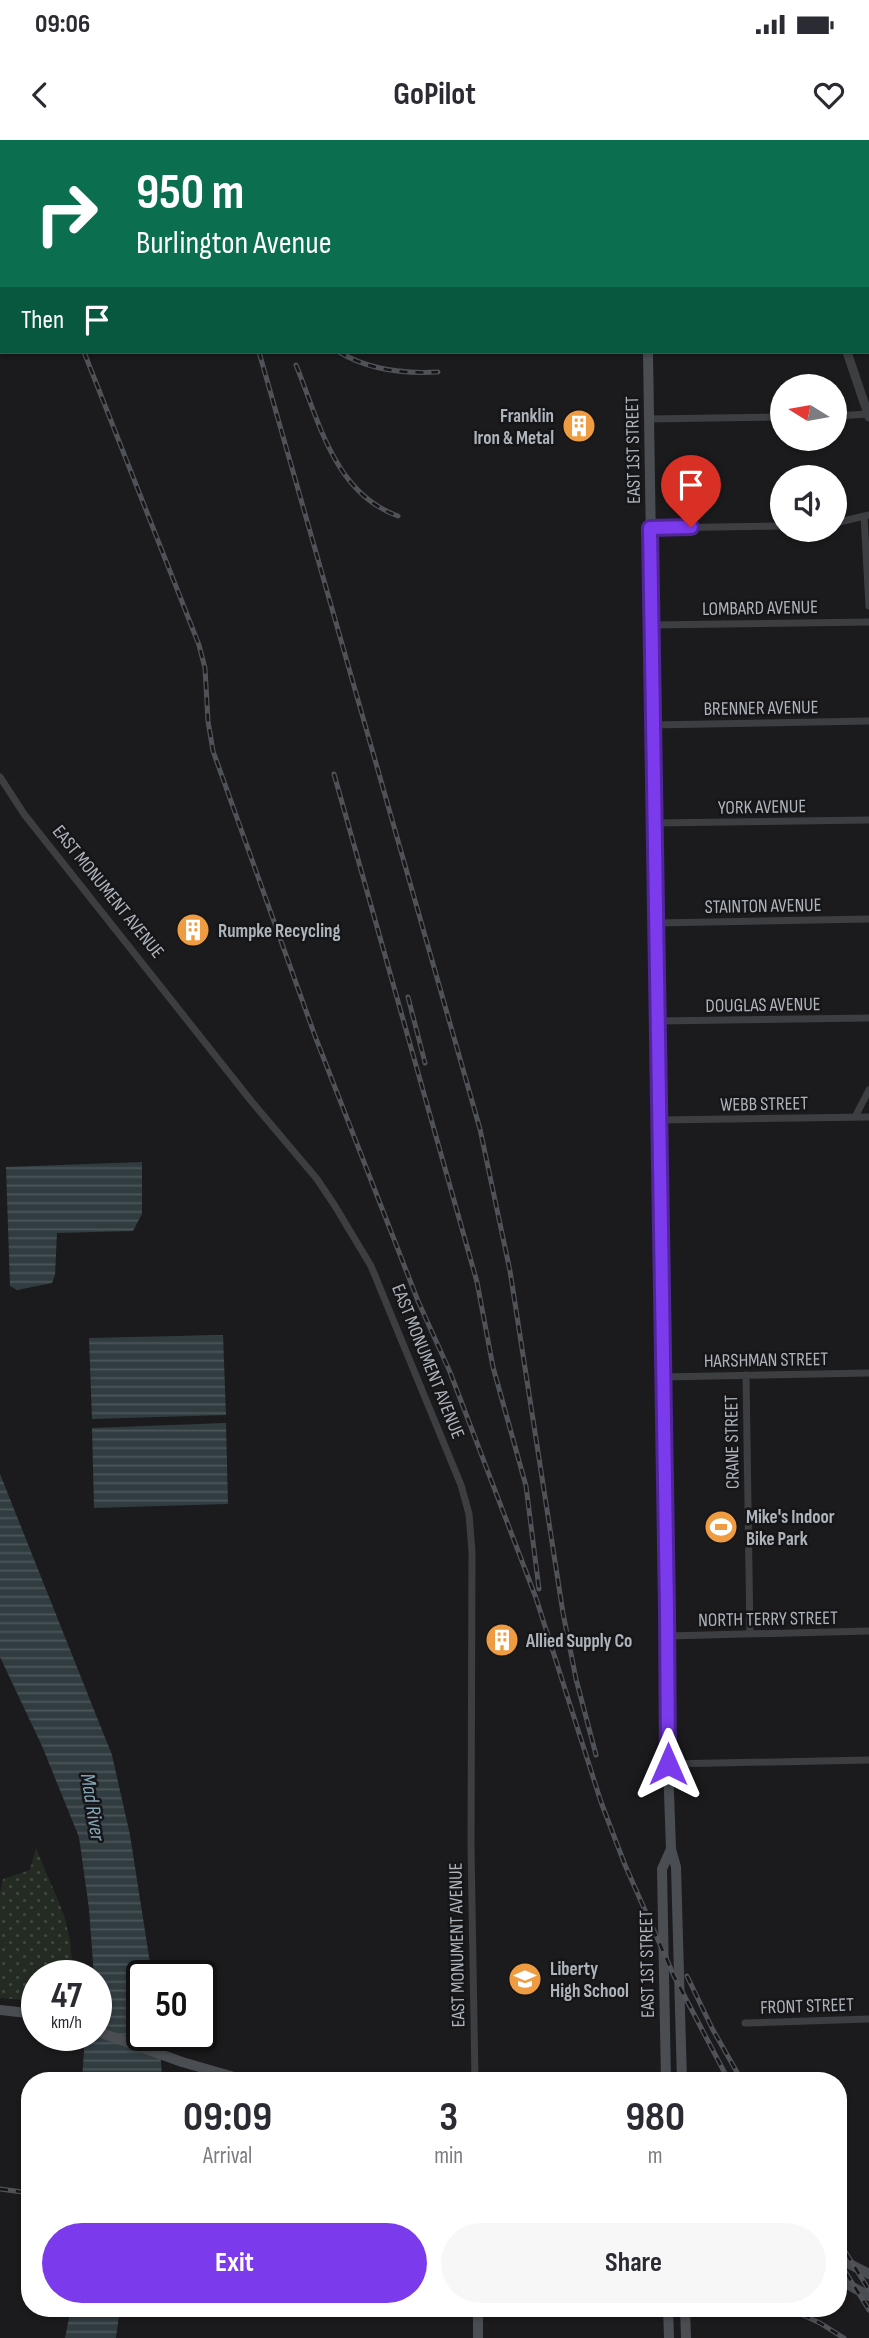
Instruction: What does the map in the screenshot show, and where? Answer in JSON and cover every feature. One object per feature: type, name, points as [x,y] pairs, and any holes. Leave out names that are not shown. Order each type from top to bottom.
[{"type":"main road","name":"EAST 1ST STREET","points":[[648,354],[668,1764],[671,1849],[676,1867],[682,2072]]},
{"type":"main road","name":"EAST 1ST STREET","points":[[666,2072],[662,1869],[671,1849]]},
{"type":"main road","points":[[0,2010],[21,2012]]},
{"type":"main road","points":[[112,2037],[216,2072]]},
{"type":"main road","points":[[847,2263],[869,2274]]},
{"type":"main road","points":[[847,2284],[869,2296]]},
{"type":"main road","points":[[478,2317],[478,2338]]},
{"type":"main road","points":[[668,2317],[668,2338]]},
{"type":"main road","points":[[685,2317],[686,2338]]},
{"type":"street","points":[[847,354],[869,416],[847,416]]},
{"type":"street","points":[[649,419],[770,416]]},
{"type":"street","points":[[847,520],[866,515],[869,606]]},
{"type":"street","points":[[650,528],[770,526]]},
{"type":"street","name":"LOMBARD AVENUE","points":[[652,625],[869,622]]},
{"type":"street","name":"BRENNER AVENUE","points":[[653,725],[869,721]]},
{"type":"street","name":"EAST MONUMENT AVENUE","points":[[0,777],[24,814],[252,1102],[317,1179],[335,1206],[371,1266],[461,1485],[469,1514],[472,1552],[471,1846],[475,2072]]},
{"type":"street","name":"YORK AVENUE","points":[[655,823],[869,820]]},
{"type":"street","name":"STAINTON AVENUE","points":[[657,923],[869,919]]},
{"type":"street","name":"DOUGLAS AVENUE","points":[[657,1021],[869,1018]]},
{"type":"street","points":[[855,1117],[869,1090]]},
{"type":"street","name":"WEBB STREET","points":[[659,1120],[869,1117]]},
{"type":"street","name":"HARSHMAN STREET","points":[[664,1377],[869,1373]]},
{"type":"street","name":"CRANE STREET","points":[[746,1375],[750,1634]]},
{"type":"street","name":"NORTH TERRY STREET","points":[[668,1636],[869,1631]]},
{"type":"street","points":[[668,1764],[869,1760]]},
{"type":"street","name":"FRONT STREET","points":[[745,2023],[869,2019]]},
{"type":"shaded area","points":[[36,1848],[64,1915],[72,1960],[21,1960],[21,2000],[0,1998],[0,1892],[3,1879],[30,1870]]},
{"type":"water","points":[[142,1162],[142,1214],[133,1231],[57,1233],[55,1275],[52,1283],[17,1290],[10,1286],[6,1167]]},
{"type":"water","points":[[223,1335],[226,1415],[92,1419],[89,1338]]},
{"type":"water","points":[[226,1423],[228,1504],[94,1508],[92,1428]]},
{"type":"water","name":"Mad River","points":[[0,1474],[112,1755],[130,1835],[150,1960],[126,1960],[126,2051],[160,2051],[162,2072],[83,2072],[84,2051],[112,2051],[112,1960],[93,1960],[79,1837],[42,1746],[0,1657]]},
{"type":"water","points":[[69,2317],[119,2317],[116,2338],[65,2338]]},
{"type":"railway","points":[[85,354],[199,645],[205,668],[213,751],[315,1036],[418,1301],[450,1372],[536,1598],[601,1802],[625,1865],[674,1976],[724,2072]]},
{"type":"railway","points":[[260,354],[480,1129],[510,1271],[563,1613],[576,1679],[596,1755]]},
{"type":"railway","points":[[343,354],[387,370],[438,372]]},
{"type":"railway","points":[[296,365],[322,431],[344,473],[358,491],[376,505],[398,516]]},
{"type":"railway","points":[[334,774],[477,1282],[493,1367],[526,1486],[539,1589]]},
{"type":"railway","points":[[408,997],[425,1063]]},
{"type":"railway","points":[[687,1976],[737,2072]]},
{"type":"railway","points":[[0,2189],[21,2192]]},
{"type":"railway","points":[[847,2255],[869,2290]]},
{"type":"railway","points":[[847,2275],[869,2310]]},
{"type":"railway","points":[[807,2317],[844,2338]]},
{"type":"place","name":"Franklin Iron & Metal","points":[[579,426]]},
{"type":"place","name":"Rumpke Recycling","points":[[193,930]]},
{"type":"place","name":"Mike's Indoor Bike Park","points":[[721,1527]]},
{"type":"place","name":"Allied Supply Co","points":[[502,1640]]},
{"type":"place","name":"Liberty High School","points":[[525,1979]]},
{"type":"route","points":[[668,1764],[650,528],[691,527]]}]
